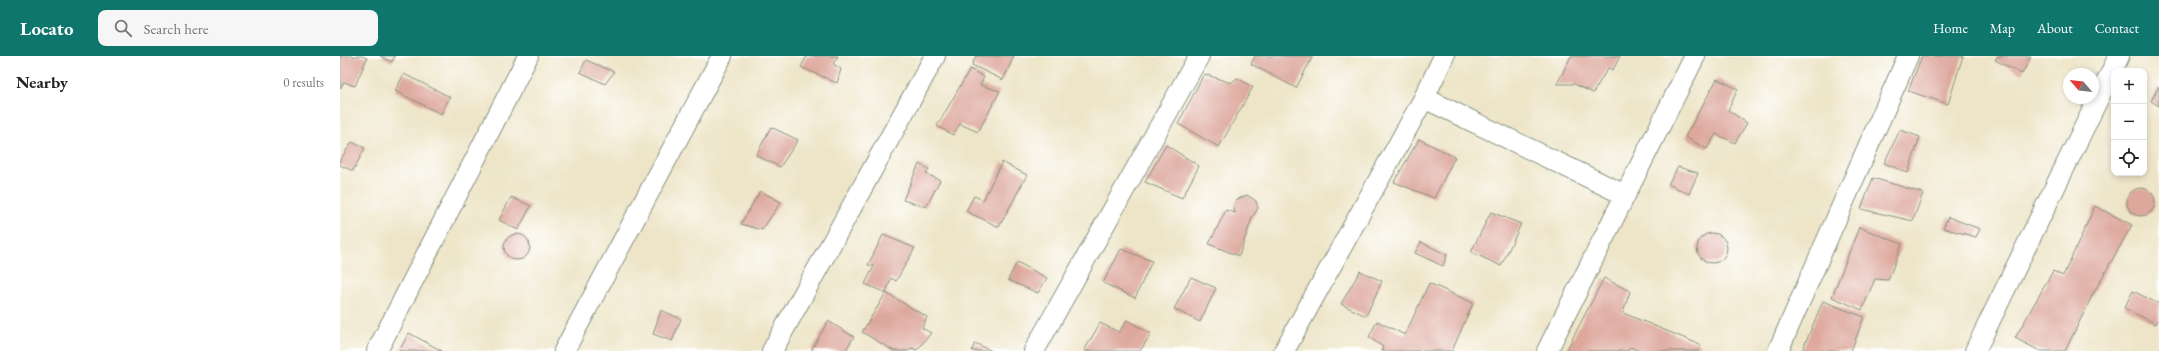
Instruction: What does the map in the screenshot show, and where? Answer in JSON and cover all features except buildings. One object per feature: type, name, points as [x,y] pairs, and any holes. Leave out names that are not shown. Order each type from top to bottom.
[{"type":"street","points":[[377,351],[528,56]]},
{"type":"street","points":[[564,351],[722,56]]},
{"type":"street","points":[[772,351],[935,56]]},
{"type":"street","points":[[1034,351],[1199,56]]},
{"type":"street","points":[[1284,351],[1424,98],[1444,56]]},
{"type":"street","points":[[1546,351],[1696,56]]},
{"type":"street","points":[[1778,351],[1908,56]]},
{"type":"street","points":[[1975,351],[2119,56]]},
{"type":"street","points":[[1424,98],[1626,195]]}]
